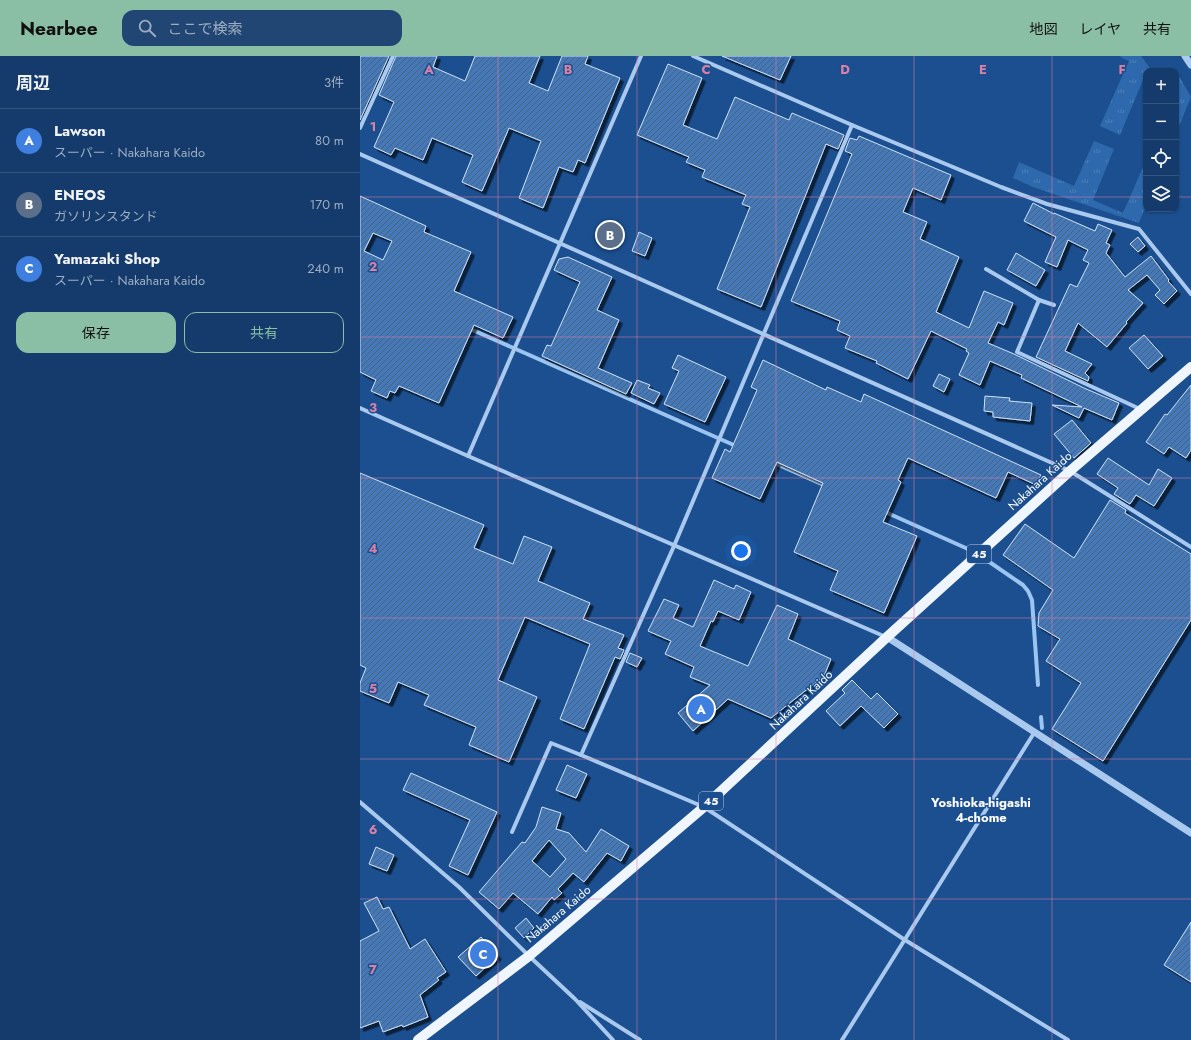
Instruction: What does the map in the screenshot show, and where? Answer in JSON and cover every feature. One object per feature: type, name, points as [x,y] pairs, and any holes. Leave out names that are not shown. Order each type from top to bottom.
[{"type":"main road","name":"Nakahara Kaido","points":[[418,1040],[529,956],[704,807],[887,637],[1070,471],[1191,367]]},
{"type":"street","points":[[360,128],[393,56]]},
{"type":"street","points":[[468,456],[641,56]]},
{"type":"street","points":[[693,56],[852,125],[1001,187],[1047,204],[1139,229],[1191,294]]},
{"type":"street","points":[[1185,56],[1191,65]]},
{"type":"street","points":[[581,755],[674,546],[852,125]]},
{"type":"street","points":[[360,154],[1070,471],[1191,547]]},
{"type":"street","points":[[986,269],[1038,300],[1054,305]]},
{"type":"street","points":[[1038,300],[1017,352],[1142,410]]},
{"type":"street","points":[[360,408],[674,546],[887,637],[1191,833]]},
{"type":"street","points":[[842,1040],[1034,733]]},
{"type":"street","points":[[512,832],[523,810],[551,743],[704,807],[905,940],[1068,1040]]},
{"type":"street","points":[[360,802],[459,887],[575,999],[613,1040]]},
{"type":"street","points":[[575,999],[640,1040]]},
{"type":"green space","points":[[1141,56],[1150,68],[1143,68],[1143,80],[1120,135],[1100,126],[1129,61],[1120,57]]},
{"type":"green space","points":[[1179,76],[1191,97],[1179,126]]},
{"type":"green space","points":[[1094,141],[1114,149],[1093,200],[1123,213],[1143,167],[1143,212],[1139,223],[1033,187],[1013,178],[1019,162],[1074,186]]},
{"type":"building","points":[[360,56],[389,56],[360,120]]},
{"type":"building","points":[[396,56],[437,56],[433,67],[465,81],[475,56],[540,56],[529,83],[548,91],[562,56],[588,56],[585,64],[620,78],[585,163],[578,160],[573,172],[559,167],[543,208],[519,198],[541,141],[509,128],[482,191],[462,182],[473,155],[432,138],[423,160],[395,148],[391,155],[374,147],[394,102],[379,95]]},
{"type":"building","points":[[722,56],[791,56],[780,80]]},
{"type":"building","points":[[668,64],[702,78],[683,125],[717,139],[735,97],[789,120],[792,113],[844,135],[838,149],[826,144],[761,307],[717,289],[750,207],[742,204],[746,195],[702,177],[705,170],[686,162],[689,157],[637,135]]},
{"type":"building","points":[[859,136],[951,175],[941,200],[913,188],[903,212],[927,222],[920,239],[959,257],[936,312],[969,328],[984,291],[1013,303],[1004,325],[998,322],[988,343],[1119,403],[1112,420],[1084,408],[1079,418],[1052,405],[1082,407],[1021,378],[1022,375],[990,361],[980,385],[959,375],[969,353],[966,351],[967,349],[931,331],[908,379],[876,363],[877,361],[845,348],[850,336],[837,330],[840,321],[791,301],[852,154],[845,151],[850,138],[857,140]]},
{"type":"building","points":[[360,196],[426,226],[424,232],[471,252],[454,291],[513,317],[503,338],[474,325],[439,403],[399,386],[395,393],[390,391],[387,398],[371,391],[376,380],[360,372]],"holes":[[[373,233],[392,241],[383,260],[364,251]]]},
{"type":"building","points":[[1033,203],[1054,214],[1095,231],[1098,224],[1112,230],[1106,243],[1110,245],[1106,253],[1125,277],[1151,256],[1169,280],[1168,281],[1177,291],[1164,304],[1155,295],[1160,290],[1147,275],[1128,290],[1143,303],[1107,347],[1078,323],[1065,351],[1092,364],[1085,373],[1089,377],[1088,381],[1036,357],[1070,284],[1077,287],[1089,263],[1083,260],[1088,250],[1068,240],[1057,267],[1045,262],[1056,237],[1024,221]]},
{"type":"building","points":[[639,232],[652,238],[645,256],[632,251]]},
{"type":"building","points":[[1138,237],[1145,246],[1138,252],[1130,244]]},
{"type":"building","points":[[1016,253],[1045,270],[1036,286],[1007,270]]},
{"type":"building","points":[[568,257],[612,277],[597,310],[619,320],[598,368],[632,383],[626,394],[542,356],[547,345],[551,346],[580,282],[554,270],[559,259]]},
{"type":"building","points":[[1144,335],[1163,356],[1148,369],[1129,348]]},
{"type":"building","points":[[678,355],[726,377],[705,422],[664,404],[679,371],[672,368]]},
{"type":"building","points":[[763,360],[826,390],[827,387],[861,402],[864,394],[1041,475],[1036,485],[1008,472],[996,498],[908,458],[898,480],[901,482],[883,522],[917,536],[884,613],[830,590],[838,571],[794,552],[823,483],[777,462],[760,499],[712,478],[725,449],[730,452],[757,390],[751,387]]},
{"type":"building","points":[[939,374],[950,379],[944,392],[933,386]]},
{"type":"building","points":[[637,380],[650,385],[648,388],[660,393],[654,404],[631,393]]},
{"type":"building","points":[[1191,385],[1191,450],[1186,458],[1169,447],[1164,454],[1146,442],[1165,414],[1167,415]]},
{"type":"building","points":[[985,396],[1010,398],[1009,401],[1032,403],[1030,421],[993,417],[993,412],[984,411]]},
{"type":"building","points":[[1072,420],[1091,443],[1074,458],[1054,434]]},
{"type":"building","points":[[1108,458],[1149,485],[1158,469],[1172,478],[1154,506],[1136,495],[1130,504],[1114,494],[1118,488],[1097,474]]},
{"type":"building","points":[[360,473],[484,525],[474,548],[513,564],[524,536],[552,547],[538,581],[590,603],[583,619],[624,635],[618,648],[624,650],[620,659],[615,657],[584,729],[560,719],[590,644],[525,617],[498,680],[537,697],[509,762],[469,745],[476,727],[424,705],[429,695],[398,682],[389,703],[360,691],[360,683],[366,668],[360,665]]},
{"type":"building","points":[[1110,500],[1126,510],[1125,513],[1191,554],[1191,620],[1103,761],[1052,729],[1081,683],[1046,661],[1060,639],[1038,626],[1039,613],[1053,590],[1003,555],[1025,524],[1074,558]]},
{"type":"building","points":[[714,580],[734,589],[736,585],[751,592],[739,620],[718,611],[713,622],[711,621],[700,646],[748,666],[777,605],[798,614],[788,639],[831,659],[824,676],[771,718],[728,699],[693,731],[678,713],[710,685],[690,677],[694,667],[665,654],[671,641],[648,631],[664,599],[679,605],[673,618],[693,627]]},
{"type":"building","points":[[630,653],[642,658],[637,667],[626,662]]},
{"type":"building","points":[[852,680],[871,699],[877,693],[898,714],[884,728],[861,706],[840,726],[826,711],[845,693],[842,690]]},
{"type":"building","points":[[567,765],[587,774],[576,798],[556,790]]},
{"type":"building","points":[[411,773],[497,812],[468,875],[449,866],[470,820],[403,790]]},
{"type":"building","points":[[542,807],[561,813],[556,829],[569,833],[586,852],[601,829],[629,846],[621,861],[607,853],[584,882],[573,873],[558,889],[562,893],[554,900],[552,897],[538,914],[513,893],[499,909],[479,892],[522,842],[525,843],[536,827]],"holes":[[[549,840],[566,859],[550,877],[532,861]]]},
{"type":"building","points":[[376,847],[394,855],[387,871],[369,864]]},
{"type":"building","points":[[377,897],[383,909],[389,907],[410,949],[425,939],[446,972],[437,978],[439,980],[420,995],[428,1017],[403,1027],[402,1025],[383,1032],[379,1021],[360,1028],[360,941],[379,931],[364,903]]},
{"type":"building","points":[[526,918],[534,928],[524,938],[515,928]]},
{"type":"building","points":[[1191,922],[1191,982],[1164,965]]},
{"type":"building","points":[[481,937],[498,956],[476,976],[458,957]]},
{"type":"waterway","points":[[468,328],[736,446]]},
{"type":"waterway","points":[[772,462],[826,486]]},
{"type":"waterway","points":[[883,511],[968,549]]},
{"type":"waterway","points":[[988,561],[1023,585],[1028,591],[1032,600],[1038,685]]},
{"type":"waterway","points":[[1041,717],[1042,728]]},
{"type":"place","name":"ENEOS","points":[[610,235]]},
{"type":"place","name":"Lawson","points":[[701,709]]},
{"type":"place","name":"Yamazaki Shop","points":[[483,954]]},
{"type":"district","name":"Yoshioka-higashi 4-chome","points":[[981,810]]}]
